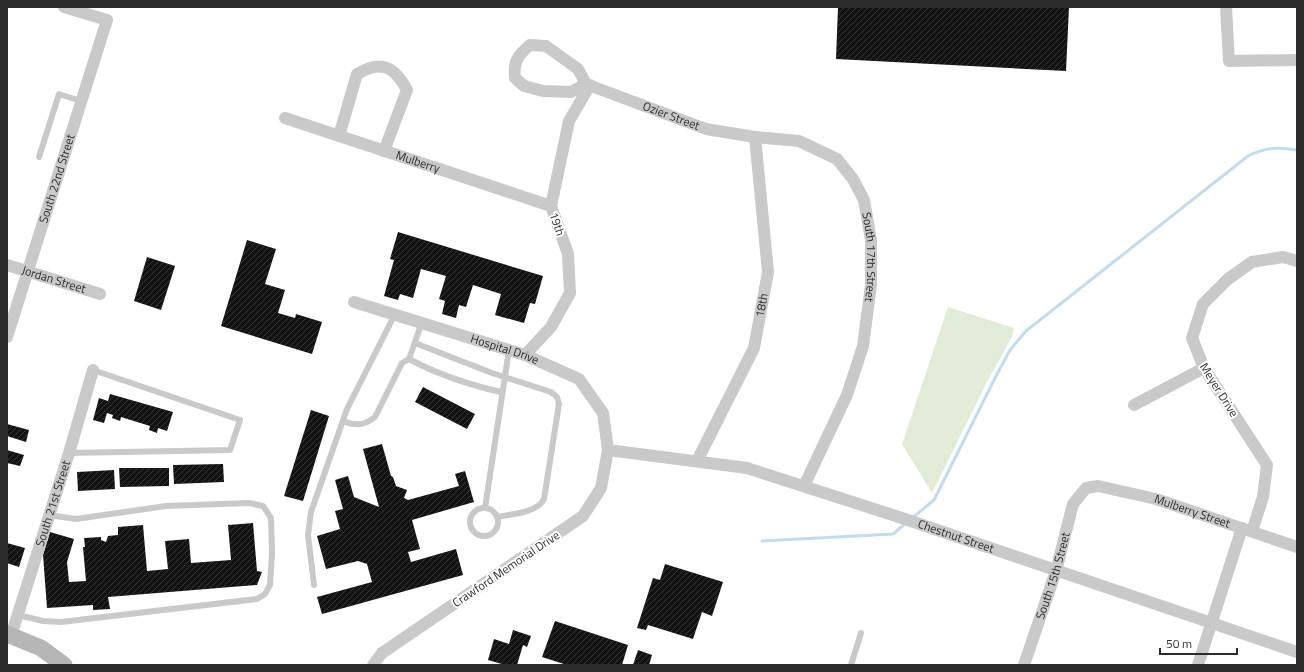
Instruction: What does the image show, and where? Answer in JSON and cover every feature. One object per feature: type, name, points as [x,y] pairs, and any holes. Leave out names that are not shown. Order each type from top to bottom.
[{"type":"main road","points":[[9,635],[41,648],[64,665]]},
{"type":"street","name":"South 22nd Street","points":[[7,337],[107,20],[64,7]]},
{"type":"street","points":[[1226,7],[1229,61],[1297,60]]},
{"type":"street","points":[[530,45],[546,46],[578,69],[588,84],[571,92],[534,89],[524,86],[515,78],[514,65],[519,54],[530,45]]},
{"type":"street","points":[[339,136],[356,74],[369,66],[386,66],[400,77],[408,90],[384,151]]},
{"type":"street","name":"Ozier Street","points":[[588,84],[706,129],[754,137]]},
{"type":"street","name":"19th","points":[[525,355],[551,327],[570,293],[568,254],[551,206],[568,121],[588,84]]},
{"type":"street","name":"Mulberry","points":[[285,118],[551,206]]},
{"type":"street","name":"18th","points":[[697,461],[754,348],[768,272],[754,137]]},
{"type":"street","name":"South 17th Street","points":[[754,137],[799,141],[836,159],[853,179],[864,200],[869,220],[871,240],[871,285],[863,346],[847,394],[804,486]]},
{"type":"street","name":"Meyer Drive","points":[[1198,665],[1211,622],[1247,530],[1263,497],[1267,465],[1204,368],[1192,338],[1203,304],[1228,279],[1252,262],[1283,257],[1297,261]]},
{"type":"street","name":"Jordan Street","points":[[7,265],[100,294]]},
{"type":"street","name":"Hospital Drive","points":[[354,302],[525,355],[579,379],[603,413],[608,450]]},
{"type":"street","points":[[1134,405],[1204,368]]},
{"type":"street","name":"South 21st Street","points":[[9,635],[18,615],[69,453],[93,370]]},
{"type":"street","name":"Chestnut Street","points":[[608,450],[747,468],[902,518],[1297,652]]},
{"type":"street","name":"Crawford Memorial Drive","points":[[373,665],[382,653],[583,516],[601,488],[608,450]]},
{"type":"street","name":"Mulberry Street","points":[[1086,488],[1098,486],[1156,500],[1297,547]]},
{"type":"street","name":"South 15th Street","points":[[1024,665],[1056,571],[1073,504],[1086,488]]},
{"type":"lane","points":[[39,157],[59,94],[81,101]]},
{"type":"lane","points":[[314,585],[308,535],[311,512],[347,410],[395,314]]},
{"type":"lane","points":[[343,421],[354,425],[360,425],[370,422],[374,417],[402,363],[409,359],[422,322]]},
{"type":"lane","points":[[415,343],[504,377],[551,392],[557,397],[559,404],[544,499],[541,504],[532,509],[497,517]]},
{"type":"lane","points":[[485,508],[501,392],[509,350]]},
{"type":"lane","points":[[409,359],[426,368],[501,392]]},
{"type":"lane","points":[[69,453],[230,450],[240,420],[93,370]]},
{"type":"lane","points":[[18,615],[43,621],[77,620],[258,599],[265,594],[270,585],[272,553],[271,518],[263,506],[249,503],[166,506],[76,519],[49,516]]},
{"type":"lane","points":[[485,508],[492,511],[497,517],[497,526],[491,534],[481,536],[470,527],[470,518],[476,510],[485,508]]},
{"type":"lane","points":[[851,665],[861,633]]},
{"type":"green space","points":[[948,307],[1014,328],[1012,337],[988,380],[932,493],[902,444]]},
{"type":"building","points":[[838,7],[1069,7],[1066,71],[836,59]]},
{"type":"building","points":[[398,232],[543,276],[535,304],[530,303],[524,323],[495,315],[501,294],[473,285],[466,307],[459,305],[456,318],[442,314],[445,301],[439,299],[446,276],[421,269],[413,298],[400,294],[398,300],[384,296],[394,260],[390,259]]},
{"type":"building","points":[[247,240],[276,249],[265,284],[285,290],[278,313],[295,318],[296,314],[322,322],[312,354],[221,326]]},
{"type":"building","points":[[147,257],[175,266],[161,310],[134,301]]},
{"type":"building","points":[[423,387],[475,414],[467,429],[415,402]]},
{"type":"building","points":[[110,394],[173,412],[167,431],[158,428],[157,433],[149,430],[150,426],[121,417],[120,421],[112,418],[113,415],[107,413],[104,423],[93,420],[99,398],[108,401]]},
{"type":"building","points":[[311,410],[329,416],[303,501],[284,496]]},
{"type":"building","points":[[7,424],[29,430],[26,442],[7,436]]},
{"type":"building","points":[[382,444],[391,476],[393,477],[396,486],[407,490],[404,498],[408,500],[459,486],[455,474],[465,471],[474,502],[412,520],[420,549],[408,552],[411,562],[456,549],[463,575],[322,614],[317,597],[372,582],[367,564],[358,561],[326,569],[317,536],[340,529],[335,511],[343,509],[335,480],[348,476],[354,497],[379,507],[363,449]]},
{"type":"building","points":[[7,450],[24,455],[20,466],[7,463]]},
{"type":"building","points":[[223,464],[224,482],[174,484],[173,465]]},
{"type":"building","points":[[119,468],[169,468],[169,486],[120,487]]},
{"type":"building","points":[[114,470],[115,489],[78,491],[77,472]]},
{"type":"building","points":[[253,523],[257,571],[262,572],[257,585],[108,597],[110,609],[93,610],[93,605],[47,608],[43,555],[50,532],[74,539],[67,562],[69,582],[86,581],[83,547],[85,547],[84,538],[101,537],[101,540],[106,542],[108,536],[118,535],[118,527],[143,525],[147,571],[168,569],[165,541],[189,539],[191,563],[231,560],[228,525]]},
{"type":"building","points":[[7,543],[25,548],[19,567],[7,563]]},
{"type":"building","points":[[665,564],[723,582],[712,616],[702,612],[693,639],[648,625],[646,630],[637,628],[653,578],[660,580]]},
{"type":"building","points":[[555,621],[628,645],[622,665],[567,665],[542,657]]},
{"type":"building","points":[[513,630],[531,636],[527,647],[523,645],[517,665],[505,665],[488,660],[494,639],[509,644]]},
{"type":"building","points":[[638,650],[652,655],[649,665],[633,665]]},
{"type":"waterway","points":[[911,519],[934,500],[1010,350],[1026,331],[1248,156],[1272,148],[1297,150]]},
{"type":"waterway","points":[[762,541],[893,534],[906,523]]}]
